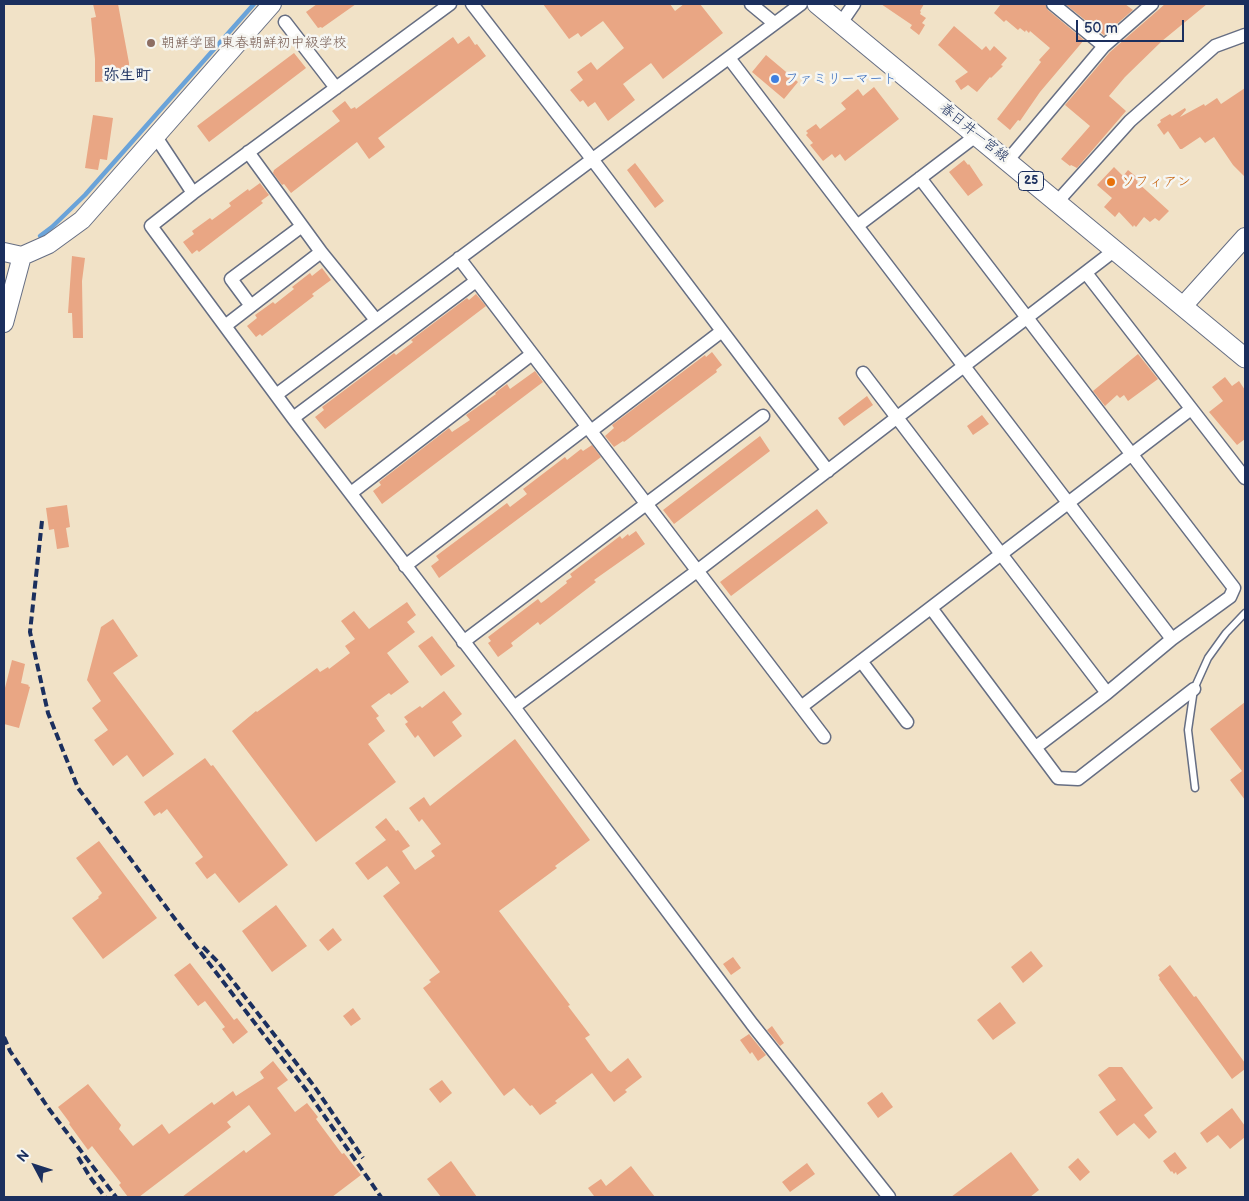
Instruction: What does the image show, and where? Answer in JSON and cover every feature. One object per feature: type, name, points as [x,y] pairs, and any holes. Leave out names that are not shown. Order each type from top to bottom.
[{"type":"main road","name":"春日井一宮線","points":[[817,4],[1008,160],[1245,358]]},
{"type":"street","points":[[4,252],[22,256],[49,244],[82,220],[272,4]]},
{"type":"street","points":[[450,4],[248,152],[151,226],[293,418],[514,707],[752,1024],[889,1197]]},
{"type":"street","points":[[472,4],[828,471]]},
{"type":"street","points":[[751,4],[774,24]]},
{"type":"street","points":[[276,395],[801,4]]},
{"type":"street","points":[[840,23],[854,4]]},
{"type":"street","points":[[1053,4],[1104,46]]},
{"type":"street","points":[[1008,160],[1104,46],[1152,4]]},
{"type":"street","points":[[285,22],[336,88]]},
{"type":"street","points":[[1057,202],[1130,121],[1215,46],[1245,35]]},
{"type":"street","points":[[729,58],[1172,640]]},
{"type":"street","points":[[857,226],[977,135]]},
{"type":"street","points":[[156,137],[193,193]]},
{"type":"street","points":[[248,152],[321,252],[376,320]]},
{"type":"street","points":[[920,178],[1234,588],[1230,597],[1036,747]]},
{"type":"street","points":[[251,306],[231,279],[302,226]]},
{"type":"street","points":[[1183,306],[1245,237]]},
{"type":"street","points":[[514,707],[697,571],[1115,250]]},
{"type":"street","points":[[225,326],[321,252]]},
{"type":"street","points":[[4,323],[22,256]]},
{"type":"street","points":[[459,258],[824,737]]},
{"type":"street","points":[[1086,273],[1245,478]]},
{"type":"street","points":[[293,418],[476,281]]},
{"type":"street","points":[[406,566],[722,331]]},
{"type":"street","points":[[351,493],[532,354]]},
{"type":"street","points":[[863,372],[1107,693]]},
{"type":"street","points":[[801,707],[1191,408]]},
{"type":"street","points":[[463,642],[763,416]]},
{"type":"street","points":[[931,608],[1058,778],[1078,779],[1194,689]]},
{"type":"street","points":[[861,661],[906,722]]},
{"type":"lane","points":[[1195,788],[1188,730],[1194,689],[1208,658],[1226,633],[1245,613]]},
{"type":"building","points":[[93,4],[118,4],[129,63],[129,72],[126,73],[129,80],[117,81],[117,79],[114,81],[95,82],[91,18],[96,17]]},
{"type":"building","points":[[317,4],[356,4],[322,28],[318,28],[306,12]]},
{"type":"building","points":[[543,4],[670,4],[675,11],[684,4],[700,4],[723,33],[663,79],[651,63],[623,84],[635,100],[608,121],[595,102],[588,107],[583,100],[580,102],[570,90],[583,80],[577,72],[591,62],[597,70],[624,48],[603,21],[581,37],[578,33],[569,39]]},
{"type":"building","points":[[881,4],[924,4],[920,14],[926,18],[922,23],[925,25],[919,35],[910,28],[912,25]]},
{"type":"building","points":[[1001,4],[1045,4],[1048,10],[1084,40],[1040,92],[1020,121],[1018,120],[1010,130],[997,119],[1041,62],[1039,60],[1050,48],[1030,31],[1029,33],[1026,30],[1025,32],[1020,28],[1018,30],[1006,20],[1004,22],[994,13]]},
{"type":"building","points":[[1065,4],[1125,4],[1133,10],[1104,35]]},
{"type":"building","points":[[1165,4],[1207,4],[1162,41],[1125,77],[1109,96],[1126,111],[1077,168],[1070,166],[1061,159],[1090,126],[1065,105],[1110,52]]},
{"type":"building","points":[[954,26],[982,50],[986,46],[990,51],[994,46],[1007,58],[1001,65],[1003,66],[977,92],[968,85],[961,90],[955,81],[968,72],[938,45]]},
{"type":"building","points":[[469,36],[486,56],[378,138],[385,147],[369,159],[357,142],[291,193],[273,173],[274,170],[340,121],[332,111],[345,101],[351,109],[355,107],[356,109],[453,37],[458,44]]},
{"type":"building","points":[[294,53],[306,68],[209,142],[197,126]]},
{"type":"building","points":[[766,55],[798,82],[784,99],[752,72]]},
{"type":"building","points":[[874,87],[899,119],[845,161],[840,154],[835,158],[832,154],[823,161],[810,145],[813,143],[806,135],[808,133],[806,131],[816,124],[820,129],[846,109],[841,103],[858,89],[863,96]]},
{"type":"building","points":[[1245,88],[1245,177],[1233,165],[1214,137],[1205,143],[1200,137],[1180,149],[1168,131],[1164,135],[1157,125],[1161,122],[1160,120],[1170,114],[1172,116],[1185,108],[1186,110],[1180,117],[1204,104],[1205,106],[1217,98],[1221,104]]},
{"type":"building","points":[[93,115],[113,118],[107,160],[100,159],[98,170],[85,168]]},
{"type":"building","points":[[964,160],[969,164],[983,185],[968,196],[949,172]]},
{"type":"building","points":[[635,163],[664,201],[655,208],[627,170]]},
{"type":"building","points":[[1114,167],[1123,176],[1128,170],[1139,179],[1137,182],[1169,211],[1159,221],[1155,218],[1150,222],[1144,217],[1136,227],[1134,225],[1133,227],[1119,212],[1115,217],[1104,207],[1112,198],[1097,185]]},
{"type":"building","points":[[260,183],[269,195],[261,201],[263,203],[199,252],[197,250],[192,254],[183,242],[194,234],[192,231],[210,218],[212,220],[231,206],[229,203]]},
{"type":"building","points":[[72,256],[85,258],[82,281],[83,338],[73,338],[72,313],[68,313]]},
{"type":"building","points":[[322,268],[331,280],[312,294],[314,296],[262,336],[260,334],[256,337],[247,326],[257,318],[255,315],[273,302],[275,304],[310,273],[312,276]]},
{"type":"building","points":[[476,294],[486,306],[325,429],[315,417],[324,410],[322,407],[394,353],[396,355],[413,342],[411,340],[467,298],[469,300]]},
{"type":"building","points":[[712,352],[722,365],[716,370],[717,372],[624,442],[614,447],[605,436],[614,428],[612,425],[705,355],[706,357]]},
{"type":"building","points":[[1138,354],[1158,379],[1128,401],[1124,395],[1120,398],[1117,395],[1105,406],[1093,391]]},
{"type":"building","points":[[535,371],[543,382],[382,504],[373,491],[381,485],[379,482],[449,428],[452,432],[470,420],[466,415],[507,384],[510,389]]},
{"type":"building","points":[[1225,377],[1232,386],[1239,381],[1245,390],[1245,439],[1237,445],[1209,412],[1223,401],[1212,387]]},
{"type":"building","points":[[867,396],[873,405],[844,426],[838,418]]},
{"type":"building","points":[[982,415],[989,424],[973,435],[967,426]]},
{"type":"building","points":[[760,436],[770,451],[674,524],[663,510]]},
{"type":"building","points":[[592,445],[601,457],[439,578],[431,566],[439,560],[436,556],[507,503],[510,507],[527,494],[523,489],[565,457],[567,460],[581,449],[583,451]]},
{"type":"building","points":[[67,505],[70,527],[66,528],[69,547],[57,549],[54,529],[49,530],[46,508]]},
{"type":"building","points":[[817,509],[828,523],[731,596],[720,582]]},
{"type":"building","points":[[636,531],[645,544],[594,580],[596,582],[540,625],[538,622],[511,643],[513,646],[498,657],[488,643],[491,641],[488,637],[538,599],[541,603],[544,601],[567,583],[566,581],[572,577],[570,574],[620,536],[622,539]]},
{"type":"building","points":[[407,602],[416,615],[407,622],[415,632],[387,653],[409,682],[371,706],[379,716],[376,718],[385,731],[368,744],[396,782],[316,842],[232,731],[256,711],[317,668],[320,672],[328,667],[329,669],[350,653],[345,646],[355,639],[341,621],[354,611],[369,629]]},
{"type":"building","points":[[113,619],[138,656],[113,673],[174,754],[143,777],[127,755],[113,766],[94,740],[108,730],[92,708],[101,701],[87,680],[101,627]]},
{"type":"building","points":[[432,636],[455,666],[441,676],[418,646]]},
{"type":"building","points":[[12,660],[25,664],[21,683],[30,687],[19,728],[4,724],[4,692]]},
{"type":"building","points":[[444,691],[462,714],[452,722],[462,736],[434,757],[418,735],[415,738],[405,724],[408,722],[404,717],[420,706],[422,708]]},
{"type":"building","points":[[1245,702],[1245,800],[1230,780],[1242,771],[1210,729]]},
{"type":"building","points":[[515,739],[590,840],[555,866],[557,868],[499,911],[570,1005],[568,1006],[590,1035],[585,1038],[608,1070],[611,1072],[628,1058],[642,1077],[625,1090],[627,1092],[614,1102],[592,1073],[540,1115],[514,1088],[504,1096],[423,988],[431,982],[429,980],[440,972],[383,896],[400,883],[387,866],[368,880],[355,863],[386,840],[375,827],[386,818],[410,846],[402,851],[415,870],[435,856],[431,851],[441,844],[422,819],[419,822],[409,808],[424,797],[430,806]]},
{"type":"building","points":[[205,758],[211,766],[213,765],[288,865],[239,903],[215,873],[207,879],[195,863],[203,857],[167,809],[161,814],[160,812],[154,816],[144,802]]},
{"type":"building","points":[[99,841],[157,918],[103,959],[72,918],[99,898],[102,893],[76,858]]},
{"type":"building","points":[[276,905],[307,946],[272,972],[242,931]]},
{"type":"building","points":[[333,928],[342,940],[328,951],[319,940]]},
{"type":"building","points":[[1031,951],[1043,966],[1023,983],[1011,967]]},
{"type":"building","points":[[733,957],[741,968],[731,975],[723,964]]},
{"type":"building","points":[[190,963],[234,1020],[237,1018],[248,1032],[233,1044],[222,1029],[225,1027],[205,1001],[198,1006],[174,975]]},
{"type":"building","points":[[1170,965],[1194,997],[1196,996],[1245,1063],[1245,1069],[1232,1079],[1159,979],[1158,975]]},
{"type":"building","points":[[1000,1002],[1016,1023],[993,1040],[977,1020]]},
{"type":"building","points":[[353,1008],[361,1019],[351,1026],[343,1016]]},
{"type":"building","points":[[772,1026],[784,1043],[780,1046],[767,1030]]},
{"type":"building","points":[[749,1034],[766,1055],[758,1061],[752,1052],[750,1054],[740,1040]]},
{"type":"building","points":[[273,1061],[288,1080],[277,1088],[295,1112],[307,1103],[318,1117],[316,1119],[342,1154],[344,1153],[361,1175],[332,1197],[182,1197],[244,1150],[246,1153],[271,1134],[249,1105],[227,1122],[231,1127],[139,1197],[128,1197],[119,1185],[121,1183],[92,1146],[88,1150],[58,1107],[88,1084],[121,1125],[119,1129],[133,1146],[162,1124],[169,1134],[212,1102],[214,1105],[233,1091],[236,1096],[264,1078],[260,1072]]},
{"type":"building","points":[[1109,1067],[1122,1067],[1153,1108],[1144,1115],[1157,1132],[1149,1139],[1134,1123],[1117,1136],[1099,1112],[1116,1100],[1098,1075]]},
{"type":"building","points":[[442,1080],[452,1093],[440,1103],[429,1089]]},
{"type":"building","points":[[882,1092],[893,1107],[878,1118],[867,1103]]},
{"type":"building","points":[[1232,1108],[1245,1126],[1245,1137],[1230,1149],[1218,1135],[1207,1143],[1200,1133]]},
{"type":"building","points":[[1011,1152],[1039,1190],[1030,1197],[951,1197]]},
{"type":"building","points":[[1175,1152],[1187,1168],[1177,1175],[1176,1172],[1174,1174],[1171,1172],[1163,1161]]},
{"type":"building","points":[[1078,1158],[1090,1172],[1080,1181],[1068,1167]]},
{"type":"building","points":[[451,1161],[477,1197],[441,1197],[427,1179]]},
{"type":"building","points":[[807,1163],[815,1174],[790,1192],[782,1182]]},
{"type":"building","points":[[631,1166],[655,1197],[591,1197],[594,1196],[588,1188],[601,1179],[606,1186]]},
{"type":"waterway","points":[[40,236],[85,195],[254,4]]},
{"type":"railway","points":[[42,521],[30,632],[48,713],[78,788],[175,919],[307,1091],[381,1197]]},
{"type":"railway","points":[[203,947],[218,962],[314,1086],[363,1158]]},
{"type":"railway","points":[[4,1037],[10,1051],[49,1109],[116,1197]]},
{"type":"railway","points":[[78,1157],[105,1197]]},
{"type":"place","name":"朝鮮学園 東春朝鮮初中級学校","points":[[151,43]]},
{"type":"place","name":"ファミリーマート","points":[[775,79]]},
{"type":"place","name":"ソフィアン","points":[[1111,182]]},
{"type":"district","name":"弥生町","points":[[127,76]]}]
